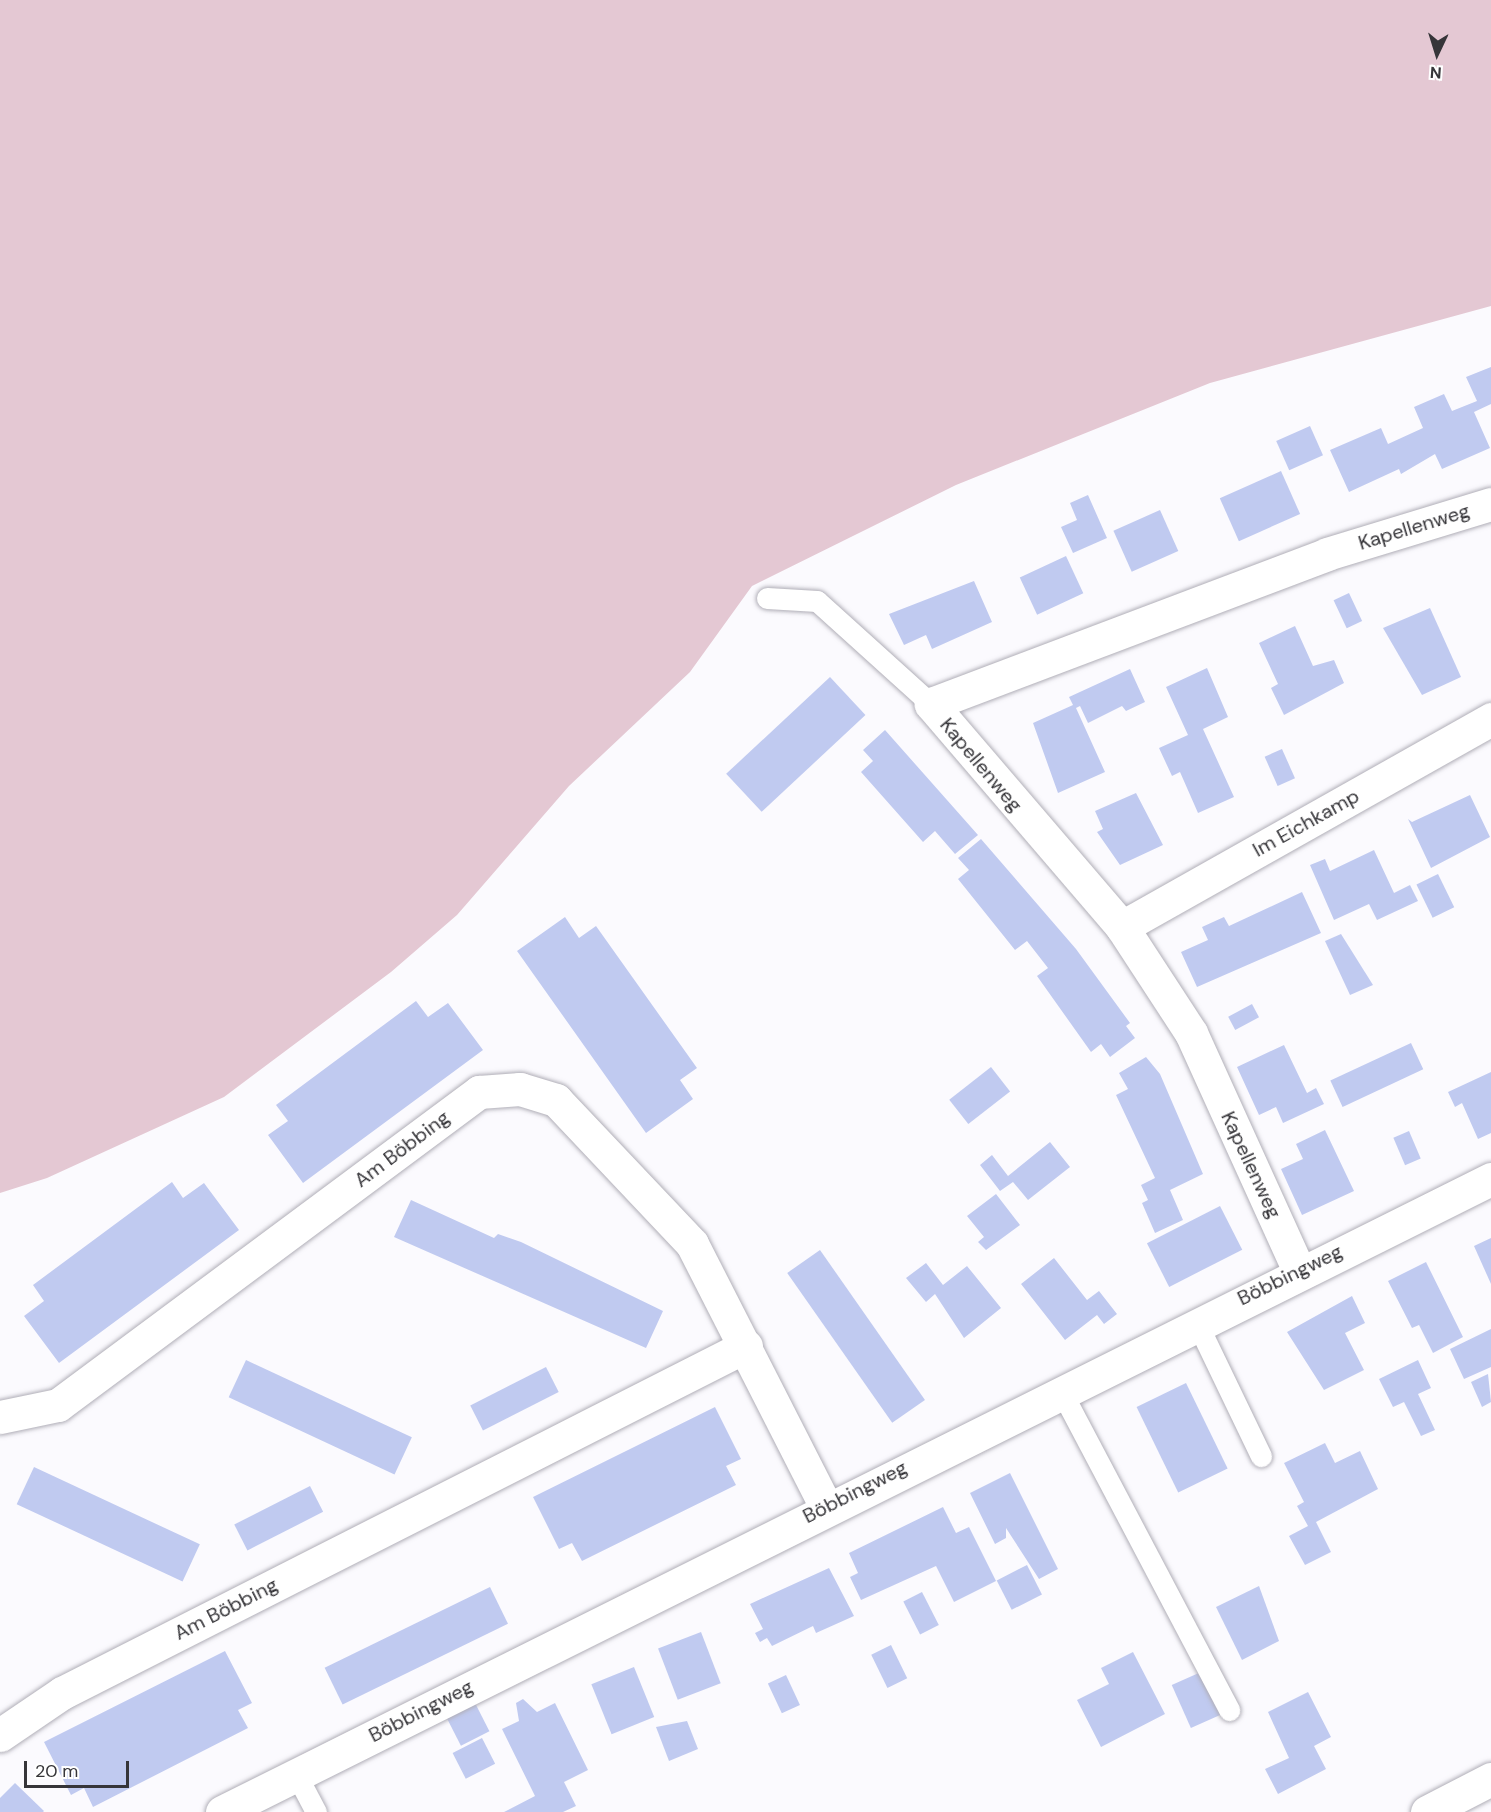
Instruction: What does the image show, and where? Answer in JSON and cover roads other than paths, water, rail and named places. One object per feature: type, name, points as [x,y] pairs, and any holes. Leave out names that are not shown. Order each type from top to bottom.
[{"type":"street","name":"Kapellenweg","points":[[1299,1270],[1191,1034],[1122,927],[931,704],[1327,554],[1491,504]]},
{"type":"street","name":"Im Eichkamp","points":[[1122,927],[1491,719]]},
{"type":"street","name":"Am Böbbing","points":[[0,1417],[58,1405],[479,1092],[520,1089],[556,1100],[692,1244],[746,1346],[826,1507]]},
{"type":"street","name":"Böbbingweg","points":[[222,1812],[1060,1389],[1299,1270],[1491,1179]]},
{"type":"street","name":"Am Böbbing","points":[[0,1735],[62,1693],[746,1346]]},
{"type":"street","points":[[1427,1812],[1491,1779]]},
{"type":"lane","points":[[767,598],[817,601],[931,704]]},
{"type":"lane","points":[[1196,1322],[1261,1456]]},
{"type":"lane","points":[[1060,1389],[1229,1710]]},
{"type":"lane","points":[[296,1774],[316,1812]]}]
